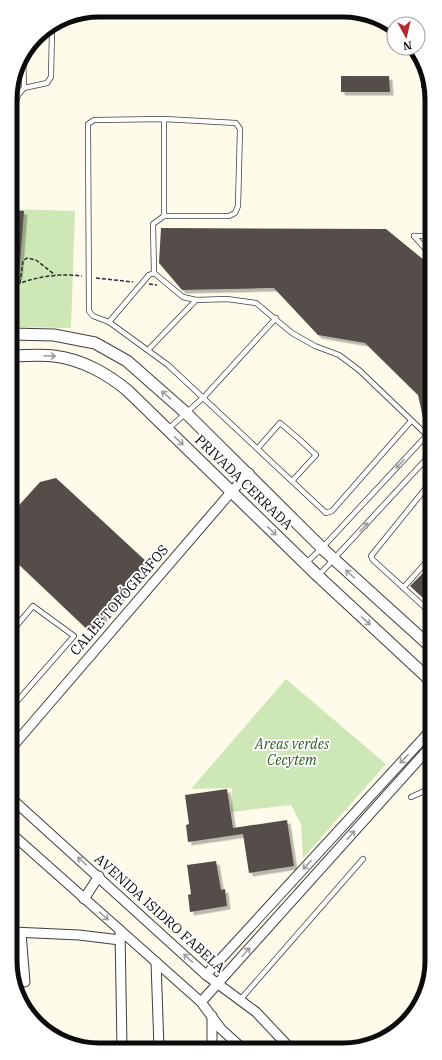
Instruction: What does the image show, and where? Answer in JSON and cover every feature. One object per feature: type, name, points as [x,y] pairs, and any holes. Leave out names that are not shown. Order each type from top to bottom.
[{"type":"street","name":"PRIVADA CERRADA","points":[[17,334],[54,335],[95,343],[128,361],[186,413],[334,560],[425,641]]},
{"type":"street","name":"PRIVADA CERRADA","points":[[17,356],[55,356],[85,365],[112,378],[128,391],[318,576],[425,675]]},
{"type":"street","name":"CALLE TOPÓGRAFOS","points":[[17,741],[232,491],[249,474]]},
{"type":"street","points":[[206,975],[425,736]]},
{"type":"street","points":[[201,1002],[425,753]]},
{"type":"street","name":"AVENIDA ISIDRO FABELA","points":[[17,803],[99,876],[206,975],[256,1012],[284,1043]]},
{"type":"street","points":[[17,839],[201,1002],[221,1030],[236,1043]]},
{"type":"street","points":[[324,845],[334,854]]},
{"type":"street","points":[[84,899],[99,876]]},
{"type":"street","points":[[120,930],[122,1043]]},
{"type":"street","points":[[25,982],[17,933],[79,935],[120,940]]},
{"type":"street","points":[[156,962],[159,1043]]},
{"type":"street","points":[[212,1016],[212,1043]]},
{"type":"lane","points":[[17,97],[24,88],[47,83],[51,77],[52,32]]},
{"type":"lane","points":[[23,67],[24,88]]},
{"type":"lane","points":[[164,119],[164,216]]},
{"type":"lane","points":[[411,421],[332,511],[326,513],[204,397],[148,350],[109,322],[93,316],[89,311],[88,124],[94,120],[164,119],[236,123],[240,129],[238,206],[234,213],[229,216],[164,216],[153,224],[154,273],[183,297],[196,300],[227,299],[256,302],[292,333],[315,346],[339,355],[359,370],[425,433]]},
{"type":"lane","points":[[425,236],[414,236],[425,248]]},
{"type":"lane","points":[[109,322],[149,275],[154,273]]},
{"type":"lane","points":[[148,350],[196,300]]},
{"type":"lane","points":[[167,430],[204,397],[276,318]]},
{"type":"lane","points":[[258,448],[280,422],[299,439],[316,455],[293,480]]},
{"type":"lane","points":[[306,563],[425,439]]},
{"type":"lane","points":[[318,576],[425,460]]},
{"type":"lane","points":[[425,488],[371,556],[373,560],[402,588],[425,608]]},
{"type":"lane","points":[[402,588],[425,563]]},
{"type":"lane","points":[[17,625],[33,606],[74,636],[17,701]]},
{"type":"lane","points":[[411,798],[425,791]]},
{"type":"lane","points":[[240,1000],[363,859]]},
{"type":"path","points":[[20,283],[23,261],[27,258],[36,260],[55,275]]},
{"type":"green space","points":[[17,209],[75,211],[71,328],[17,327]]},
{"type":"green space","name":"Areas verdes Cecytem","points":[[286,679],[386,764],[303,858],[301,824],[291,805],[231,812],[232,788],[191,789]]},
{"type":"building","points":[[421,74],[424,88],[421,88]]},
{"type":"building","points":[[341,76],[389,76],[390,92],[341,92]]},
{"type":"building","points":[[17,210],[24,211],[19,276],[17,276]]},
{"type":"building","points":[[161,228],[386,229],[425,261],[425,419],[423,418],[418,395],[365,343],[318,335],[274,288],[182,290],[159,263]]},
{"type":"building","points":[[56,478],[149,564],[91,633],[17,563],[17,507],[40,482]]},
{"type":"building","points":[[425,571],[425,600],[410,586]]},
{"type":"building","points":[[227,789],[233,828],[287,820],[294,866],[249,873],[243,834],[188,842],[186,825],[189,824],[185,795]]},
{"type":"building","points":[[216,861],[221,890],[225,889],[227,906],[190,912],[188,895],[191,894],[187,865]]}]
